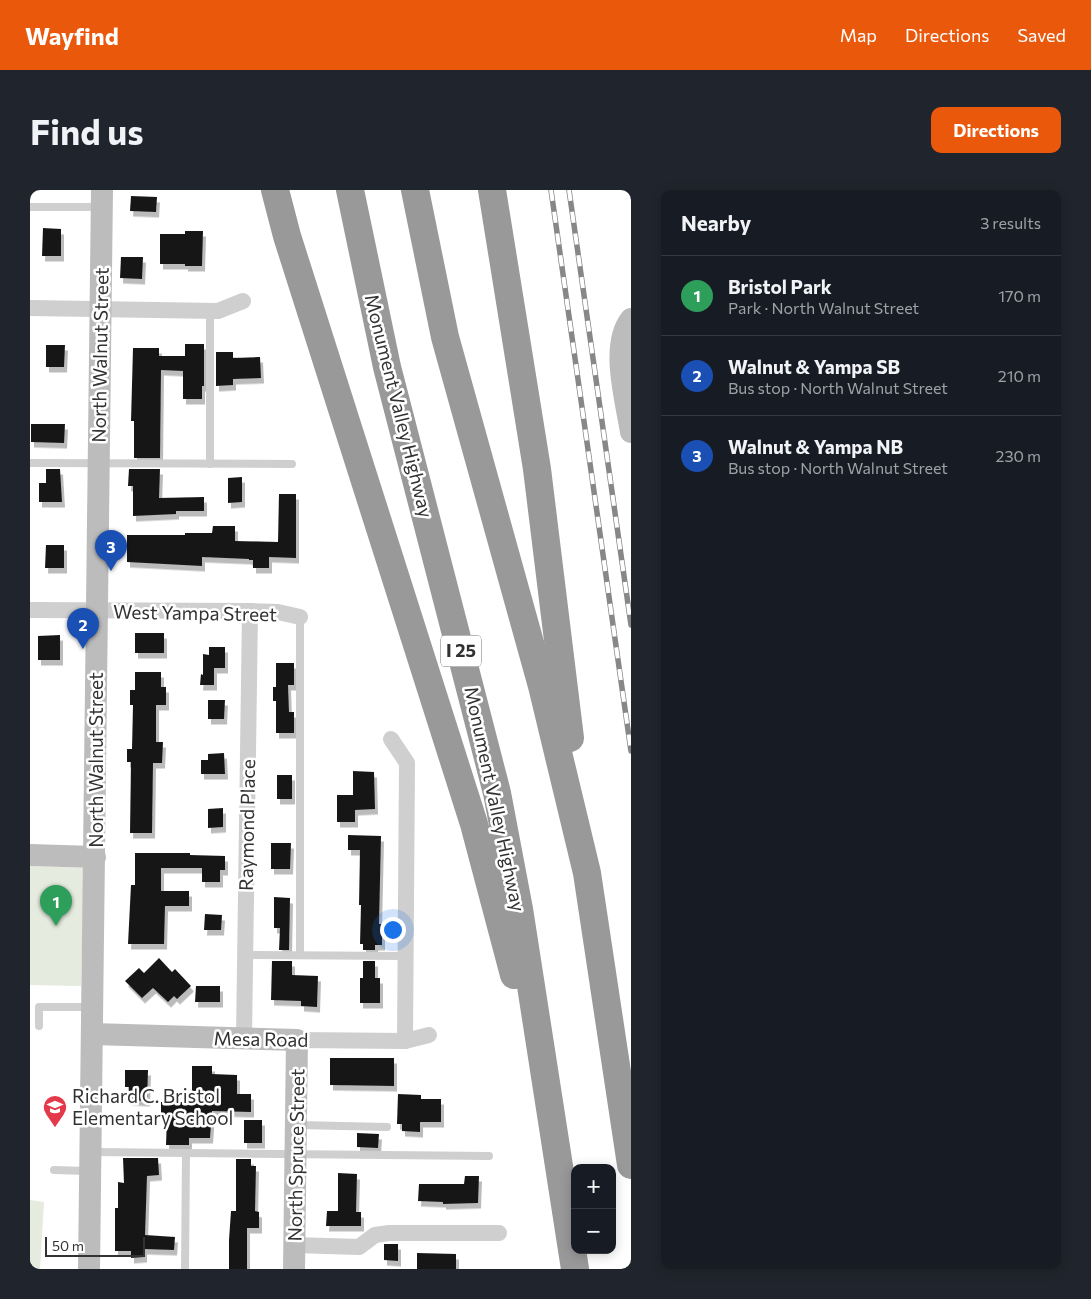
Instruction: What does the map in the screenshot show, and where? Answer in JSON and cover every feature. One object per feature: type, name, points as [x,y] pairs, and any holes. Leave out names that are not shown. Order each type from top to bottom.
[{"type":"highway","points":[[275,190],[290,246],[474,824],[551,1116]]},
{"type":"highway","name":"Monument Valley Highway","points":[[350,190],[387,367],[497,792],[519,909],[575,1269]]},
{"type":"highway","points":[[415,190],[445,337],[542,686],[587,873]]},
{"type":"highway","points":[[492,190],[538,469],[587,873],[631,1165]]},
{"type":"main road","name":"North Walnut Street","points":[[89,1269],[102,199]]},
{"type":"main road","points":[[631,319],[623,332],[619,355],[631,432]]},
{"type":"main road","points":[[30,855],[95,857]]},
{"type":"main road","name":"Mesa Road","points":[[92,1034],[297,1040]]},
{"type":"main road","name":"North Spruce Street","points":[[294,1269],[297,1040]]},
{"type":"street","points":[[30,308],[218,311],[243,301]]},
{"type":"street","name":"West Yampa Street","points":[[30,610],[250,611],[278,612],[300,617]]},
{"type":"street","name":"Raymond Place","points":[[244,1038],[250,611]]},
{"type":"street","points":[[391,739],[407,763],[405,1041]]},
{"type":"street","name":"Mesa Road","points":[[297,1040],[405,1041],[429,1034]]},
{"type":"street","points":[[294,1245],[359,1247],[375,1235],[389,1233],[500,1233]]},
{"type":"lane","points":[[30,207],[102,199]]},
{"type":"lane","points":[[210,311],[210,464]]},
{"type":"lane","points":[[30,463],[292,464]]},
{"type":"lane","points":[[300,617],[300,955]]},
{"type":"lane","points":[[245,954],[406,956]]},
{"type":"lane","points":[[30,1007],[92,1007]]},
{"type":"lane","points":[[39,1007],[39,1026]]},
{"type":"lane","points":[[296,1125],[386,1127]]},
{"type":"lane","points":[[185,1269],[186,1153]]},
{"type":"lane","points":[[54,1170],[90,1161],[186,1153],[489,1156]]},
{"type":"shaded area","points":[[30,866],[84,868],[81,986],[30,985]]},
{"type":"shaded area","points":[[30,1200],[44,1202],[40,1269],[30,1269]]},
{"type":"building","points":[[131,196],[157,197],[156,212],[130,211]]},
{"type":"building","points":[[43,228],[61,229],[61,256],[42,256]]},
{"type":"building","points":[[185,231],[203,231],[202,266],[160,264],[160,234],[185,234]]},
{"type":"building","points":[[121,257],[143,257],[142,279],[120,278]]},
{"type":"building","points":[[185,344],[204,344],[204,386],[202,386],[202,399],[183,399],[183,371],[161,370],[160,458],[134,458],[134,421],[131,421],[133,348],[159,348],[159,356],[185,356]]},
{"type":"building","points":[[46,345],[65,345],[64,367],[46,367]]},
{"type":"building","points":[[216,352],[233,352],[233,358],[260,357],[261,378],[233,379],[233,385],[216,386]]},
{"type":"building","points":[[31,424],[65,424],[64,443],[31,442]]},
{"type":"building","points":[[46,469],[60,469],[62,502],[39,502],[39,483],[46,483]]},
{"type":"building","points":[[129,469],[160,469],[159,498],[204,497],[204,511],[176,511],[176,514],[133,516],[133,486],[128,486]]},
{"type":"building","points":[[242,477],[242,502],[228,503],[228,478]]},
{"type":"building","points":[[279,494],[296,494],[296,558],[269,557],[269,568],[253,568],[253,560],[249,559],[202,557],[202,566],[127,562],[127,535],[212,533],[213,526],[235,526],[235,541],[278,542]]},
{"type":"building","points":[[46,545],[64,545],[64,568],[45,568]]},
{"type":"building","points":[[135,633],[164,633],[164,653],[135,653]]},
{"type":"building","points":[[60,635],[60,660],[38,660],[38,636]]},
{"type":"building","points":[[209,647],[225,647],[225,668],[214,668],[214,685],[200,685],[201,674],[203,675],[203,654],[209,655]]},
{"type":"building","points":[[276,663],[294,663],[294,685],[288,685],[289,712],[294,712],[294,733],[276,733],[276,701],[273,701],[273,687],[276,687]]},
{"type":"building","points":[[135,672],[161,672],[161,687],[166,687],[166,705],[156,705],[156,742],[163,742],[162,763],[153,763],[152,833],[130,833],[131,762],[127,762],[127,749],[132,749],[133,705],[130,705],[130,690],[135,690]]},
{"type":"building","points":[[208,700],[225,700],[224,719],[208,719]]},
{"type":"building","points":[[224,753],[225,774],[201,774],[201,760],[208,760],[208,754]]},
{"type":"building","points":[[353,771],[374,772],[375,809],[355,810],[355,822],[337,822],[337,795],[353,795]]},
{"type":"building","points":[[277,775],[292,775],[292,799],[277,799]]},
{"type":"building","points":[[223,808],[223,827],[208,828],[208,809]]},
{"type":"building","points":[[348,835],[381,836],[379,924],[382,924],[382,945],[375,945],[375,950],[363,950],[363,944],[360,944],[360,850],[348,850]]},
{"type":"building","points":[[271,843],[291,843],[290,869],[271,869]]},
{"type":"building","points":[[135,853],[190,853],[190,855],[225,856],[225,870],[220,870],[220,882],[202,882],[202,868],[161,868],[161,891],[189,891],[189,906],[165,906],[164,944],[128,944],[131,885],[135,885]]},
{"type":"building","points":[[274,897],[290,898],[289,950],[279,950],[280,928],[274,928]]},
{"type":"building","points":[[205,914],[222,915],[221,930],[204,930]]},
{"type":"building","points":[[159,958],[172,972],[175,969],[191,986],[177,999],[174,996],[168,1002],[153,988],[142,998],[125,981],[139,968],[144,973]]},
{"type":"building","points":[[272,961],[292,961],[292,975],[318,976],[317,1007],[301,1006],[301,1001],[271,1000]]},
{"type":"building","points":[[363,961],[375,961],[375,978],[380,978],[380,1003],[360,1003],[360,978],[363,978]]},
{"type":"building","points":[[196,986],[220,986],[220,1002],[195,1002]]},
{"type":"building","points":[[330,1058],[394,1058],[394,1086],[330,1085]]},
{"type":"building","points":[[192,1066],[212,1066],[212,1074],[237,1075],[237,1094],[251,1094],[251,1112],[212,1111],[210,1138],[189,1138],[189,1145],[166,1145],[167,1116],[161,1116],[161,1102],[192,1102]]},
{"type":"building","points":[[125,1070],[148,1070],[147,1101],[129,1100],[129,1087],[125,1087]]},
{"type":"building","points":[[398,1094],[421,1095],[421,1099],[441,1099],[441,1122],[420,1122],[420,1132],[402,1131],[402,1124],[397,1124]]},
{"type":"building","points":[[244,1120],[262,1120],[262,1143],[244,1143]]},
{"type":"building","points":[[357,1133],[379,1134],[378,1148],[357,1147]]},
{"type":"building","points":[[123,1158],[158,1158],[159,1175],[147,1176],[145,1235],[175,1237],[174,1250],[144,1249],[144,1257],[131,1258],[131,1251],[115,1251],[115,1208],[118,1208],[118,1182],[124,1183]]},
{"type":"building","points":[[236,1159],[251,1159],[251,1166],[256,1166],[255,1211],[259,1212],[259,1228],[247,1228],[247,1269],[229,1269],[231,1211],[236,1211]]},
{"type":"building","points":[[338,1173],[357,1174],[356,1212],[361,1212],[361,1226],[326,1226],[327,1211],[338,1211]]},
{"type":"building","points":[[465,1176],[479,1176],[478,1203],[443,1204],[443,1202],[418,1201],[419,1184],[464,1184]]},
{"type":"building","points":[[384,1244],[398,1244],[398,1261],[384,1260]]},
{"type":"building","points":[[417,1253],[456,1254],[456,1269],[417,1269]]},
{"type":"railway","points":[[551,190],[631,751]]},
{"type":"railway","points":[[569,190],[631,625]]},
{"type":"place","name":"Walnut & Yampa NB","points":[[111,571]]},
{"type":"place","name":"Walnut & Yampa SB","points":[[83,649]]},
{"type":"place","name":"Bristol Park","points":[[56,926]]},
{"type":"place","name":"Richard C. Bristol Elementary School","points":[[55,1128]]}]
